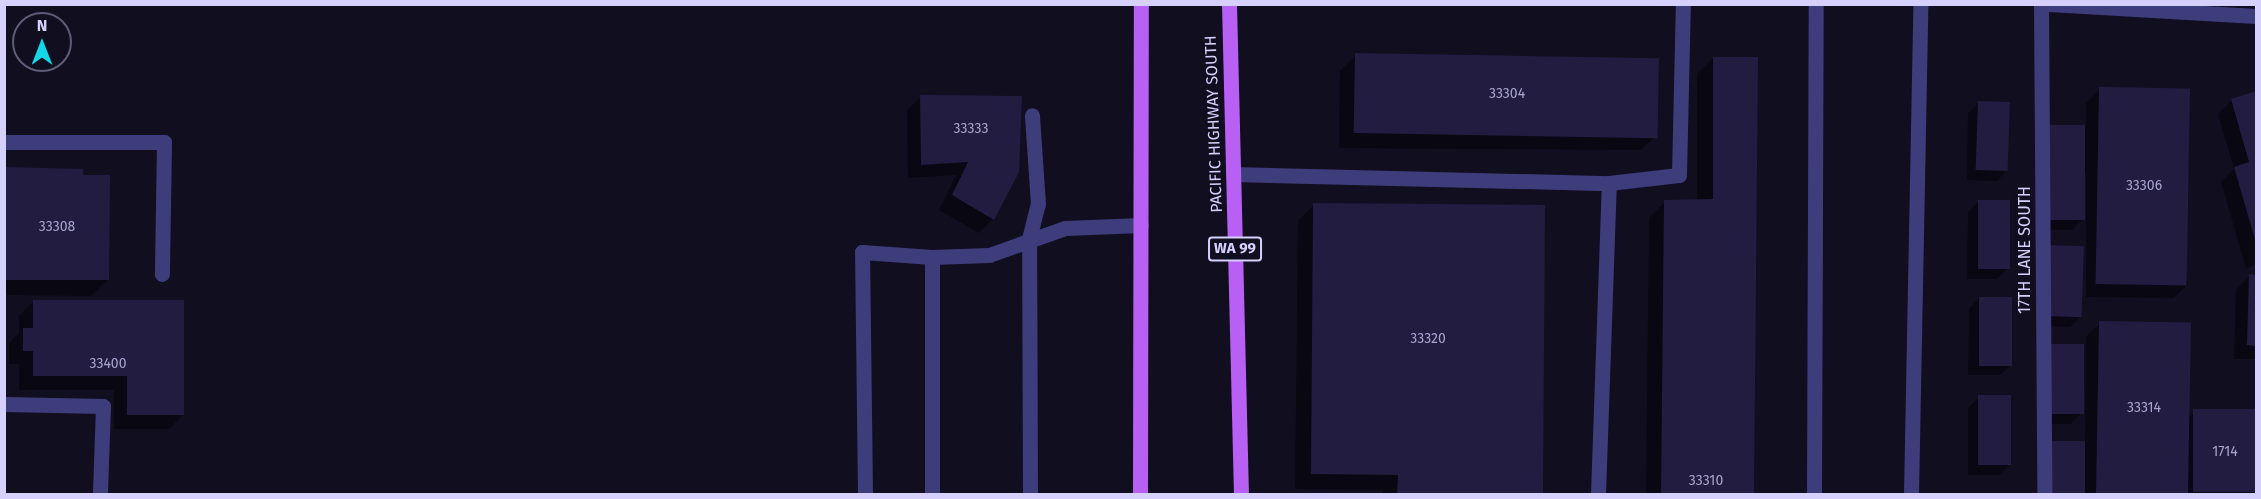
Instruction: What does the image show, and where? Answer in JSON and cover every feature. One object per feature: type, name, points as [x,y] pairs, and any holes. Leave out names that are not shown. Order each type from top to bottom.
[{"type":"main road","points":[[1140,495],[1141,4]]},
{"type":"main road","name":"PACIFIC HIGHWAY SOUTH","points":[[1229,4],[1241,495]]},
{"type":"street","points":[[1233,174],[1609,183],[1679,175],[1683,4]]},
{"type":"street","points":[[1814,495],[1816,4]]},
{"type":"street","points":[[1911,495],[1920,4]]},
{"type":"street","name":"17TH LANE SOUTH","points":[[2041,4],[2044,495]]},
{"type":"street","points":[[2049,4],[2222,10],[2256,16]]},
{"type":"street","points":[[1030,495],[1029,238],[1038,204],[1032,115]]},
{"type":"street","points":[[4,142],[164,142],[162,274]]},
{"type":"street","points":[[1598,495],[1609,183]]},
{"type":"street","points":[[864,495],[862,252],[932,257],[989,255],[1029,238],[1065,228],[1141,225]]},
{"type":"street","points":[[932,257],[932,495]]},
{"type":"street","points":[[4,404],[103,406],[100,495]]},
{"type":"building","points":[[1355,53],[1659,58],[1658,138],[1354,133]]},
{"type":"building","points":[[1713,57],[1758,57],[1754,494],[1661,494],[1664,200],[1713,199]]},
{"type":"building","points":[[2099,87],[2190,89],[2187,286],[2096,284]]},
{"type":"building","points":[[2256,91],[2256,243],[2234,167],[2249,162],[2231,99]]},
{"type":"building","points":[[920,95],[1022,96],[1019,172],[994,220],[952,195],[968,162],[921,165]]},
{"type":"building","points":[[1978,101],[2010,102],[2008,171],[1976,170]]},
{"type":"building","points":[[2049,125],[2085,125],[2085,220],[2049,220]]},
{"type":"building","points":[[4,167],[83,169],[83,175],[110,175],[109,280],[4,280]]},
{"type":"building","points":[[1978,200],[2010,200],[2010,269],[1978,269]]},
{"type":"building","points":[[1313,203],[1545,205],[1543,494],[1397,494],[1398,475],[1311,474]]},
{"type":"building","points":[[2049,245],[2084,246],[2082,317],[2047,316]]},
{"type":"building","points":[[2249,274],[2256,275],[2256,346],[2247,345]]},
{"type":"building","points":[[1979,297],[2012,297],[2012,366],[1979,366]]},
{"type":"building","points":[[33,300],[184,300],[184,415],[127,415],[127,376],[33,376],[33,351],[23,351],[23,328],[33,328]]},
{"type":"building","points":[[2099,321],[2191,323],[2188,494],[2096,494]]},
{"type":"building","points":[[2050,344],[2084,344],[2084,414],[2050,414]]},
{"type":"building","points":[[1978,395],[2011,395],[2011,465],[1978,465]]},
{"type":"building","points":[[2193,409],[2256,409],[2256,492],[2193,492]]},
{"type":"building","points":[[2049,441],[2085,441],[2085,494],[2049,494]]}]
